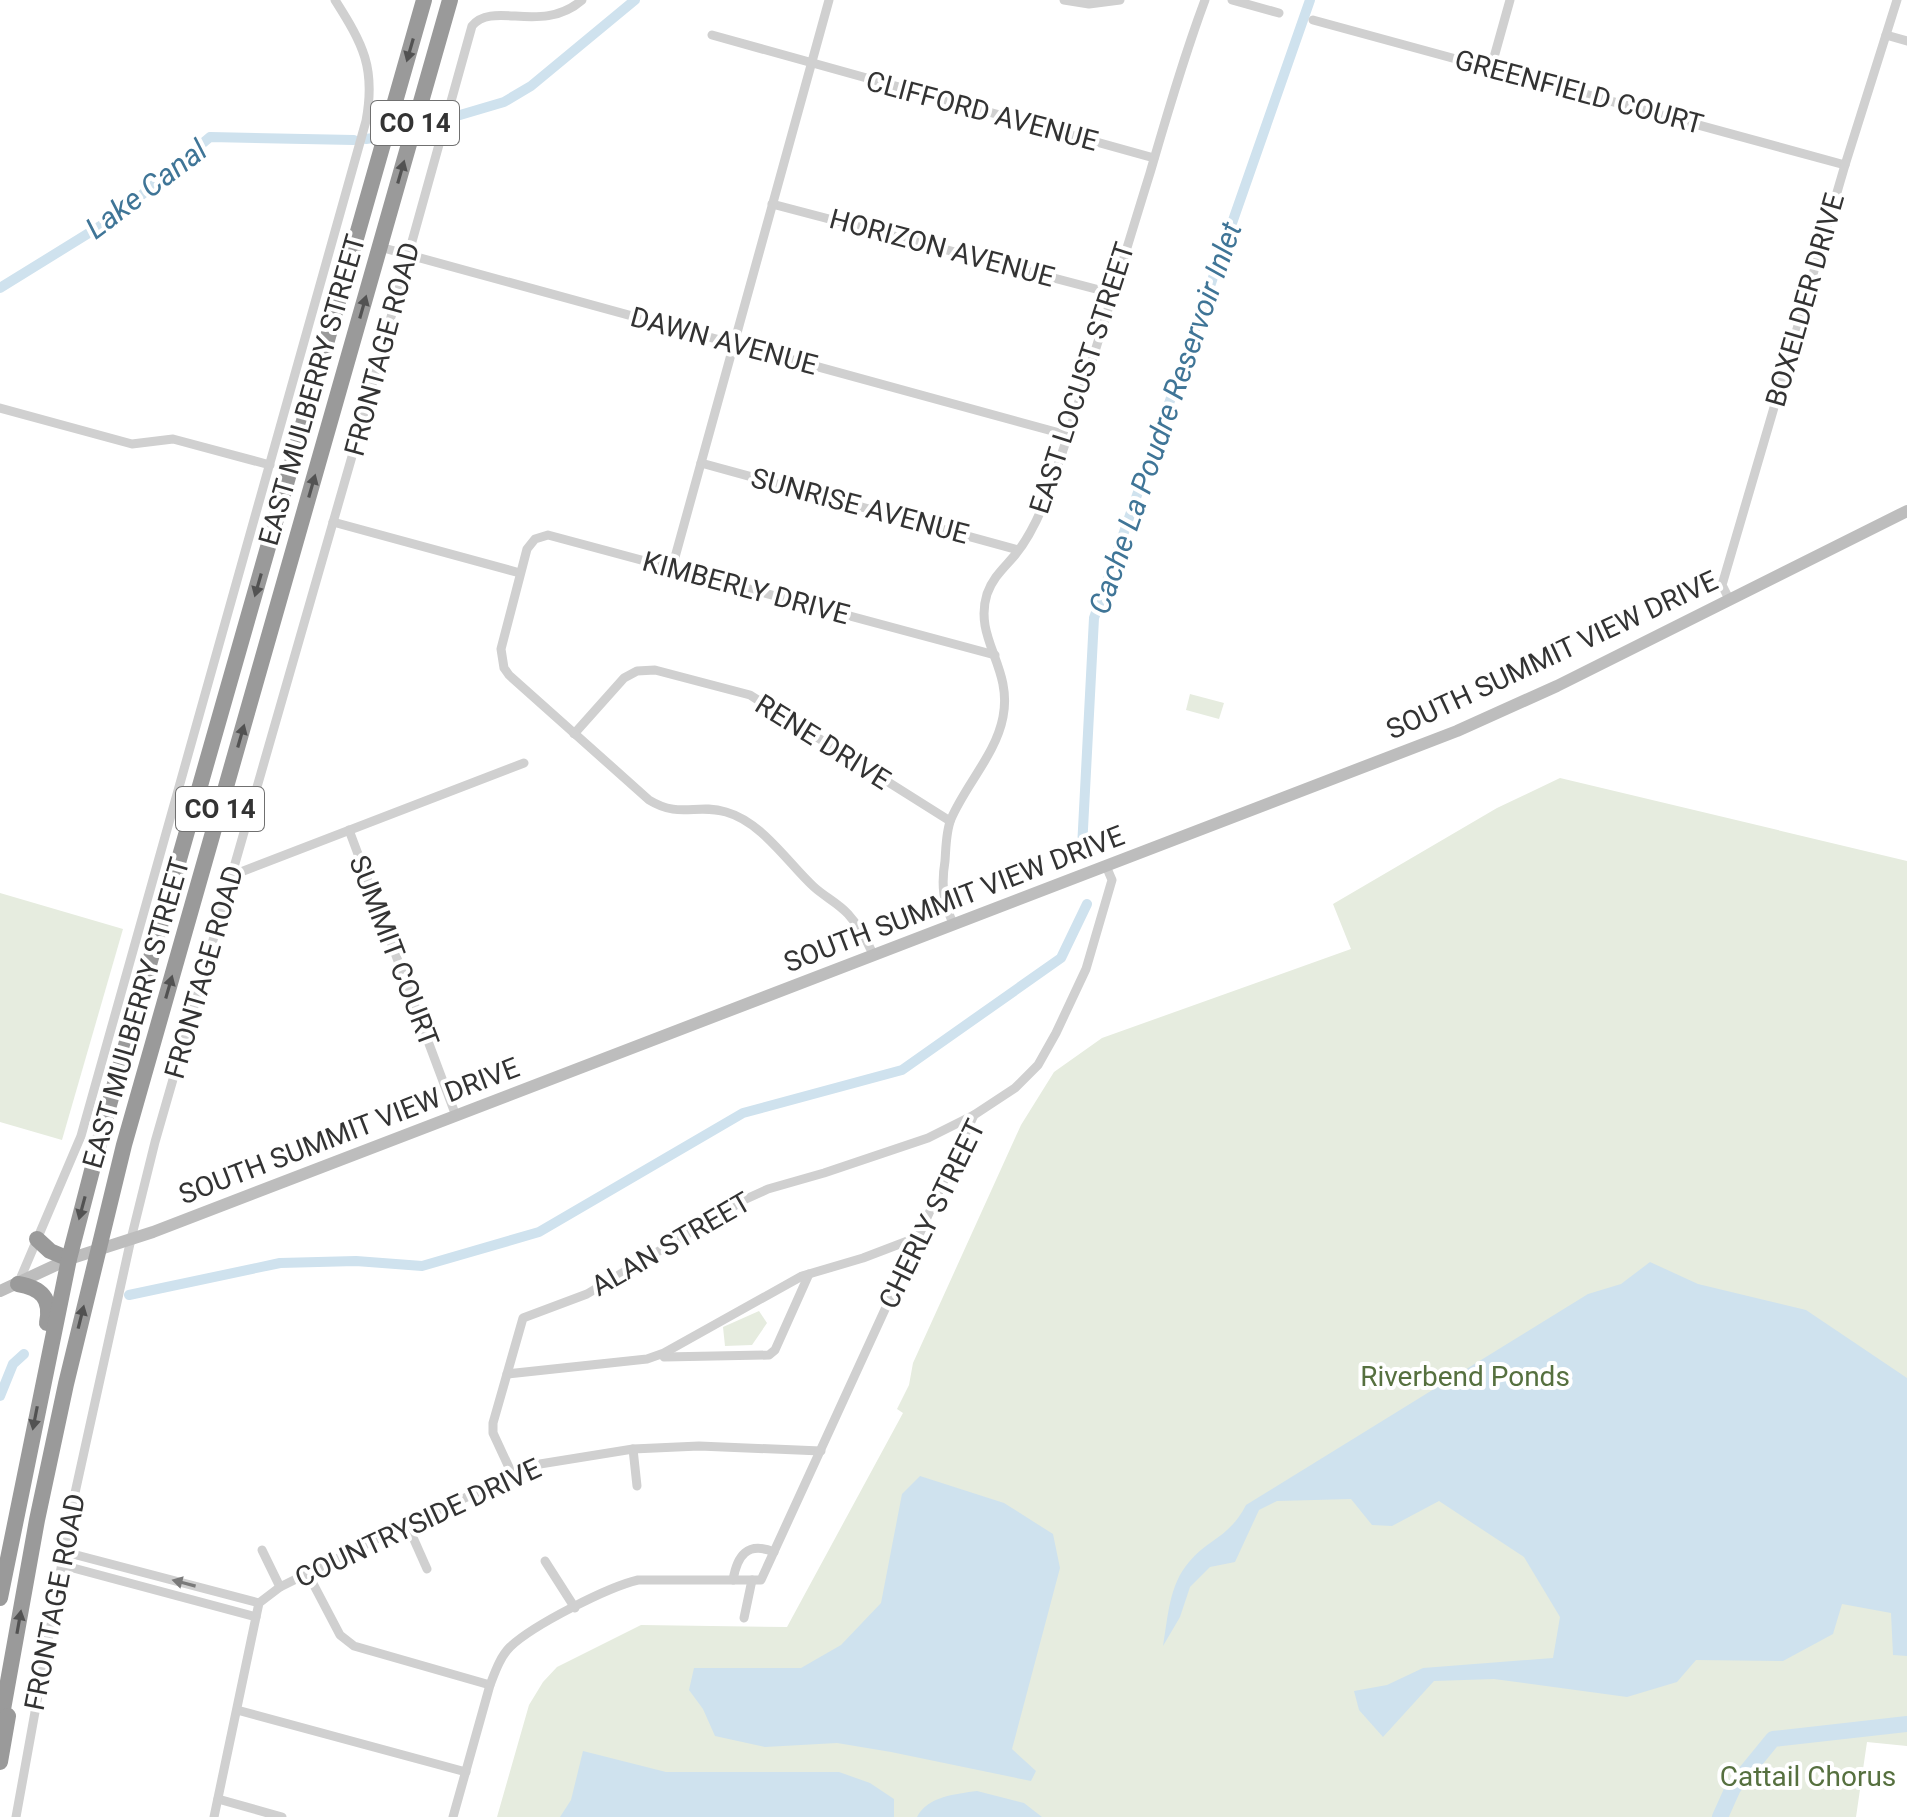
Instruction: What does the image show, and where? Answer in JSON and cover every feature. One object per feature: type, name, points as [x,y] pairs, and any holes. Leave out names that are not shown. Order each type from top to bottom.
[{"type":"highway","name":"EAST MULBERRY STREET","points":[[0,1726],[37,1520],[97,1251],[133,1114],[450,0]]},
{"type":"highway","name":"EAST MULBERRY STREET","points":[[0,1598],[69,1259],[109,1105],[422,5]]},
{"type":"highway","points":[[37,1239],[50,1251],[69,1259]]},
{"type":"highway","points":[[18,1284],[43,1293],[48,1303],[49,1316],[42,1351],[42,1385]]},
{"type":"highway","points":[[0,1762],[7,1726],[12,1659]]},
{"type":"street","points":[[18,1284],[81,1136],[366,121],[371,85],[362,42],[335,0]]},
{"type":"street","name":"FRONTAGE ROAD","points":[[16,1817],[93,1405],[155,1142],[472,26],[477,16],[490,7],[552,14],[582,0]]},
{"type":"street","points":[[672,568],[829,0]]},
{"type":"street","points":[[1064,0],[1089,4],[1120,0]]},
{"type":"street","name":"EAST LOCUST STREET","points":[[954,925],[942,889],[950,821],[1000,729],[1005,693],[984,621],[987,595],[996,574],[1018,550],[1039,514],[1205,0]]},
{"type":"street","points":[[1232,0],[1279,13]]},
{"type":"street","points":[[1491,68],[1510,0]]},
{"type":"street","name":"BOXELDER DRIVE","points":[[1729,599],[1722,585],[1845,165],[1897,0]]},
{"type":"street","name":"GREENFIELD COURT","points":[[1313,20],[1845,165]]},
{"type":"street","name":"CLIFFORD AVENUE","points":[[712,35],[1154,158]]},
{"type":"street","points":[[1886,35],[1907,41]]},
{"type":"street","name":"HORIZON AVENUE","points":[[772,204],[1111,293]]},
{"type":"street","points":[[334,234],[356,240]]},
{"type":"street","name":"DAWN AVENUE","points":[[380,247],[1067,435]]},
{"type":"street","points":[[0,408],[132,444],[173,439],[270,465]]},
{"type":"street","name":"SUNRISE AVENUE","points":[[701,463],[1018,550]]},
{"type":"street","name":"SOUTH SUMMIT VIEW DRIVE","points":[[0,1291],[69,1259],[131,1239],[456,1116],[1457,731],[1557,686],[1907,511]]},
{"type":"street","points":[[333,522],[520,573]]},
{"type":"street","name":"KIMBERLY DRIVE","points":[[874,956],[849,915],[816,889],[746,821],[712,809],[677,811],[659,806],[509,675],[504,668],[501,649],[530,543],[548,535],[995,655]]},
{"type":"street","name":"RENE DRIVE","points":[[574,734],[628,675],[655,670],[750,695],[950,821]]},
{"type":"street","points":[[233,875],[524,763]]},
{"type":"street","name":"SUMMIT COURT","points":[[349,830],[456,1116]]},
{"type":"street","name":"CHERLY STREET","points":[[744,1618],[757,1580],[774,1552],[974,1115],[1015,1088],[1038,1065],[1056,1033],[1086,969],[1112,880],[1106,866]]},
{"type":"street","name":"ALAN STREET","points":[[513,1476],[493,1433],[493,1423],[523,1318],[587,1294],[768,1189],[928,1138],[974,1115]]},
{"type":"street","points":[[647,1359],[680,1346],[781,1286],[918,1237]]},
{"type":"street","points":[[507,1374],[676,1355],[769,1355],[775,1350],[809,1274]]},
{"type":"street","name":"COUNTRYSIDE DRIVE","points":[[259,1603],[280,1587],[407,1524],[540,1464],[633,1449],[699,1446],[821,1451]]},
{"type":"street","points":[[633,1449],[637,1486]]},
{"type":"street","points":[[407,1524],[427,1569]]},
{"type":"street","points":[[733,1580],[738,1560],[749,1550],[764,1548],[774,1552]]},
{"type":"street","points":[[262,1550],[280,1587]]},
{"type":"street","points":[[65,1552],[259,1603],[214,1817]]},
{"type":"street","points":[[545,1561],[575,1608]]},
{"type":"street","points":[[62,1565],[256,1617]]},
{"type":"street","points":[[308,1574],[340,1635],[354,1646],[490,1685]]},
{"type":"street","points":[[453,1817],[490,1685],[498,1664],[510,1647],[621,1584],[638,1580],[757,1580]]},
{"type":"street","points":[[237,1710],[466,1772]]},
{"type":"street","points":[[218,1799],[282,1817]]},
{"type":"green space","points":[[1190,694],[1224,703],[1219,719],[1186,710]]},
{"type":"green space","name":"Riverbend Ponds","points":[[1560,778],[1907,861],[1907,1746],[1867,1742],[1856,1817],[497,1817],[529,1705],[557,1667],[641,1625],[787,1627],[903,1413],[897,1409],[909,1385],[913,1363],[1021,1125],[1054,1072],[1102,1038],[1351,949],[1333,904],[1497,808]]},
{"type":"green space","points":[[0,893],[123,929],[62,1140],[0,1122]]},
{"type":"green space","points":[[759,1311],[767,1323],[752,1345],[725,1346],[723,1327]]},
{"type":"water","points":[[1650,1262],[1698,1284],[1806,1310],[1907,1378],[1907,1656],[1893,1655],[1891,1613],[1842,1604],[1833,1634],[1783,1661],[1696,1660],[1677,1682],[1627,1697],[1494,1679],[1434,1681],[1383,1737],[1359,1710],[1354,1691],[1387,1685],[1423,1668],[1553,1658],[1560,1617],[1524,1557],[1439,1501],[1392,1526],[1372,1525],[1351,1499],[1277,1501],[1259,1510],[1235,1562],[1210,1567],[1190,1587],[1180,1617],[1163,1646],[1170,1602],[1182,1571],[1196,1554],[1233,1524],[1246,1505],[1588,1294],[1621,1284]]},
{"type":"water","points":[[920,1476],[1004,1503],[1053,1534],[1060,1568],[1012,1749],[1036,1771],[1031,1781],[837,1743],[765,1747],[715,1736],[703,1709],[689,1690],[694,1668],[801,1668],[841,1645],[881,1603],[902,1494]]},
{"type":"water","points":[[583,1751],[666,1772],[839,1772],[870,1783],[894,1799],[894,1817],[560,1817],[571,1800]]},
{"type":"water","points":[[977,1791],[1024,1803],[1042,1817],[917,1817],[935,1800]]},
{"type":"waterway","name":"Lake Canal","points":[[460,115],[504,102],[531,86],[635,0]]},
{"type":"waterway","name":"Cache La Poudre Reservoir Inlet","points":[[1082,848],[1094,618],[1310,0]]},
{"type":"waterway","name":"Lake Canal","points":[[0,288],[118,215],[210,137],[354,140]]},
{"type":"waterway","name":"Lake Canal","points":[[366,139],[373,138]]},
{"type":"waterway","name":"Cache La Poudre Reservoir Inlet","points":[[129,1295],[280,1263],[356,1261],[422,1266],[539,1232],[743,1113],[902,1070],[1061,958],[1087,904]]},
{"type":"waterway","name":"Cache La Poudre Reservoir Inlet","points":[[0,1396],[13,1364],[24,1354]]},
{"type":"waterway","points":[[1720,1817],[1733,1788],[1773,1739],[1907,1724]]},
{"type":"park label","name":"Cattail Chorus","points":[[1808,1776]]}]
